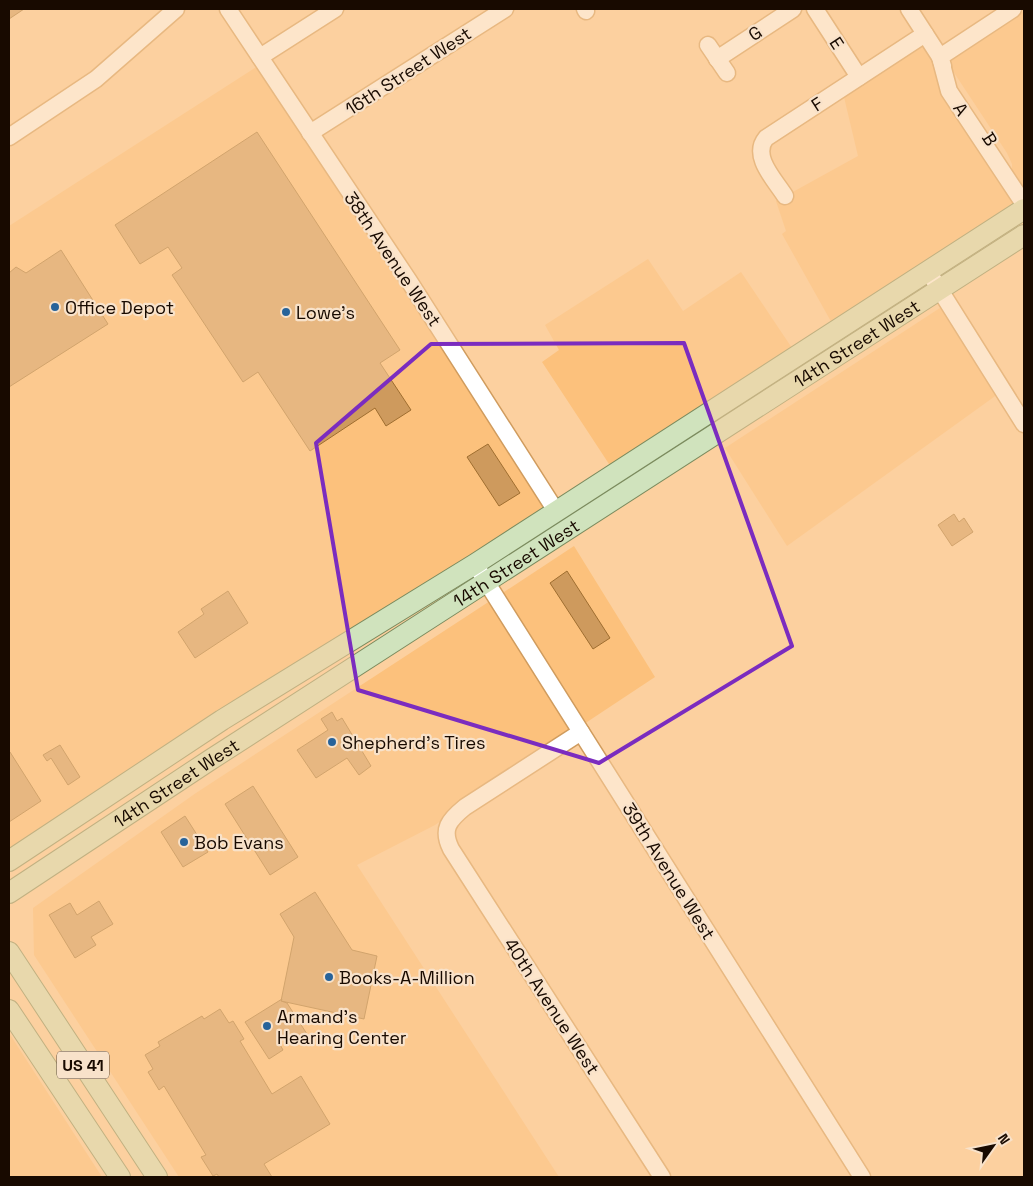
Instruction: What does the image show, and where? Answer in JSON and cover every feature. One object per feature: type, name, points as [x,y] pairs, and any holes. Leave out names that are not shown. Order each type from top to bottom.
[{"type":"main road","name":"14th Street West","points":[[9,861],[191,740],[475,564],[1024,209]]},
{"type":"main road","name":"14th Street West","points":[[9,893],[1024,235]]},
{"type":"main road","points":[[188,776],[188,762],[192,754],[275,688]]},
{"type":"main road","name":"US 41","points":[[9,952],[157,1177]]},
{"type":"main road","name":"US 41","points":[[9,1010],[120,1177]]},
{"type":"street","points":[[9,136],[96,79],[176,9]]},
{"type":"street","name":"38th Avenue West","points":[[228,9],[409,281],[556,511]]},
{"type":"street","points":[[260,57],[335,9]]},
{"type":"street","name":"16th Street West","points":[[310,133],[505,9]]},
{"type":"street","name":"G","points":[[717,59],[792,9]]},
{"type":"street","name":"E","points":[[815,9],[859,77]]},
{"type":"street","name":"A","points":[[909,9],[940,57],[949,91],[991,157],[1005,172],[1024,204]]},
{"type":"street","points":[[940,57],[995,13],[1012,9]]},
{"type":"street","name":"F","points":[[785,196],[761,156],[762,143],[766,138],[925,34]]},
{"type":"street","points":[[708,45],[726,73]]},
{"type":"street","points":[[928,271],[1024,424]]},
{"type":"street","points":[[614,474],[643,482]]},
{"type":"street","name":"39th Avenue West","points":[[475,564],[862,1177]]},
{"type":"street","name":"40th Avenue West","points":[[581,732],[465,807],[448,822],[445,832],[451,849],[662,1177]]},
{"type":"highlighted area","points":[[684,343],[792,646],[599,763],[358,690],[316,443],[431,344]]},
{"type":"shaded area","points":[[1024,11],[1024,191],[1012,171],[1012,164],[1007,153],[947,59]]},
{"type":"shaded area","points":[[922,43],[933,60],[944,95],[1018,206],[833,325],[782,234],[786,231],[776,201],[779,199],[783,204],[794,197],[791,193],[858,156],[844,97]]},
{"type":"shaded area","points":[[258,66],[404,284],[546,511],[15,847],[9,849],[9,226]]},
{"type":"shaded area","points":[[648,259],[683,311],[741,272],[794,351],[611,467],[542,362],[559,350],[545,325]]},
{"type":"shaded area","points":[[943,306],[998,394],[787,546],[725,448]]},
{"type":"shaded area","points":[[574,546],[655,677],[584,724],[501,594]]},
{"type":"shaded area","points":[[490,601],[572,730],[435,825],[357,865],[559,1177],[179,1177],[34,955],[33,908],[196,793]]},
{"type":"shaded area","points":[[9,1033],[102,1177],[9,1177]]},
{"type":"building","points":[[9,9],[24,9],[9,19]]},
{"type":"building","name":"Lowe's","points":[[257,132],[400,350],[380,363],[411,410],[386,426],[375,408],[310,451],[258,372],[243,382],[172,275],[182,268],[168,247],[140,264],[115,225]]},
{"type":"building","points":[[61,250],[108,324],[9,387],[9,273],[16,267],[26,273]]},
{"type":"building","points":[[488,444],[520,493],[499,506],[467,457]]},
{"type":"building","points":[[954,514],[959,522],[964,518],[973,532],[952,546],[938,525]]},
{"type":"building","points":[[567,571],[610,638],[593,649],[550,583]]},
{"type":"building","points":[[228,591],[248,623],[195,658],[178,632],[204,614],[201,609]]},
{"type":"building","name":"Shepherd's Tires","points":[[332,712],[337,721],[342,718],[371,766],[359,775],[347,758],[316,778],[297,750],[328,730],[321,719]]},
{"type":"building","points":[[60,745],[80,777],[68,785],[51,758],[47,761],[43,755]]},
{"type":"building","points":[[9,753],[41,801],[9,822]]},
{"type":"building","points":[[253,786],[298,857],[270,875],[225,804]]},
{"type":"building","name":"Bob Evans","points":[[185,816],[208,852],[183,867],[161,832]]},
{"type":"building","name":"Books-A-Million","points":[[315,892],[352,950],[377,956],[364,1019],[281,1001],[294,937],[280,914]]},
{"type":"building","points":[[99,901],[113,924],[91,937],[96,945],[75,958],[49,915],[70,903],[77,915]]},
{"type":"building","points":[[282,999],[281,1001],[287,1003],[307,1034],[293,1043],[288,1034],[278,1041],[283,1050],[269,1059],[245,1022]]},
{"type":"building","points":[[220,1009],[229,1023],[233,1021],[244,1039],[240,1041],[272,1094],[301,1076],[330,1124],[264,1164],[272,1177],[219,1177],[217,1174],[213,1176],[201,1157],[206,1155],[164,1086],[159,1090],[148,1072],[153,1069],[145,1055],[160,1046],[158,1042],[202,1016],[204,1019]]},
{"type":"place","name":"Office Depot","points":[[55,307]]},
{"type":"place","name":"Lowe's","points":[[286,312]]},
{"type":"place","name":"Shepherd's Tires","points":[[332,742]]},
{"type":"place","name":"Bob Evans","points":[[184,842]]},
{"type":"place","name":"Books-A-Million","points":[[329,977]]},
{"type":"place","name":"Armand's Hearing Center","points":[[267,1026]]}]
